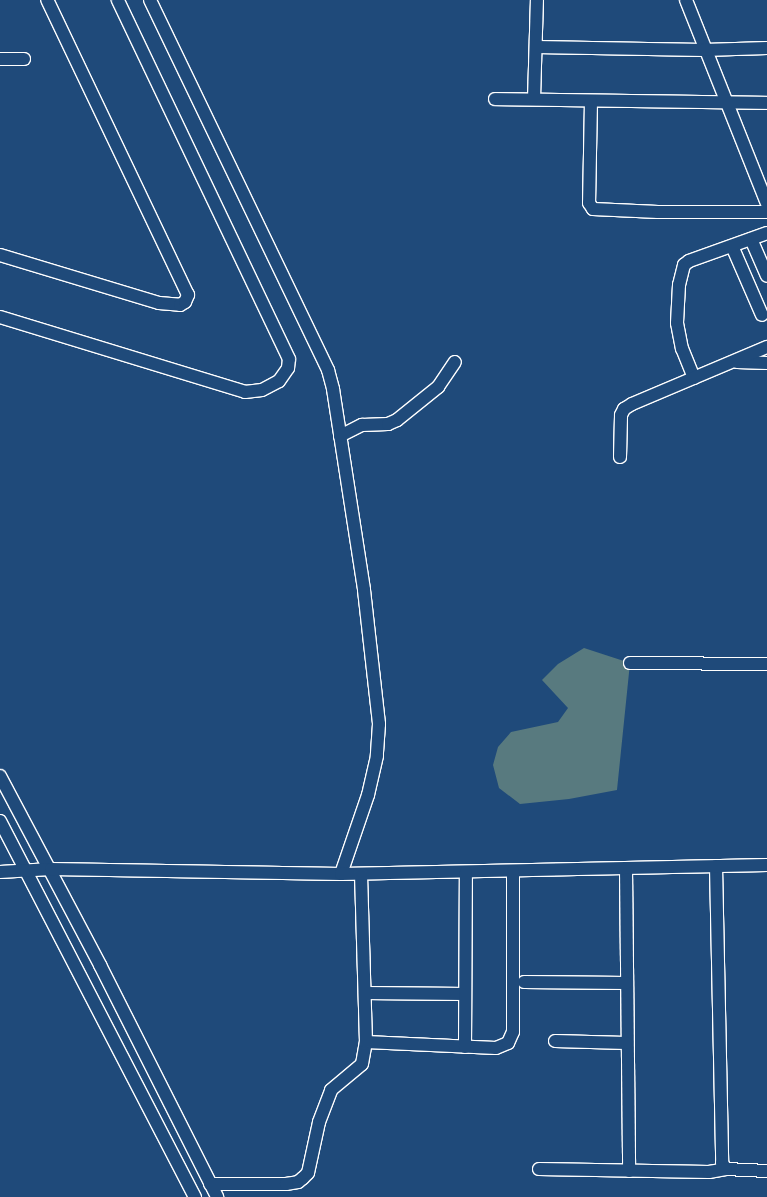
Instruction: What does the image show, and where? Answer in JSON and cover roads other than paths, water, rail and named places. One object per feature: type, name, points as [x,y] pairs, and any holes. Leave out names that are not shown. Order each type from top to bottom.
[{"type":"street","points":[[0,255],[159,303],[180,305],[185,302],[188,296],[47,0]]},
{"type":"street","points":[[0,317],[245,392],[262,390],[279,381],[288,368],[289,359],[118,0]]},
{"type":"street","points":[[150,0],[328,370],[364,590],[379,724],[377,756],[368,795],[341,874]]},
{"type":"street","points":[[534,99],[537,0]]},
{"type":"street","points":[[686,0],[724,101],[767,204]]},
{"type":"street","points":[[536,47],[704,50],[767,48]]},
{"type":"street","points":[[0,59],[24,59]]},
{"type":"street","points":[[495,99],[767,103]]},
{"type":"street","points":[[591,101],[589,203],[593,209],[658,212],[767,212]]},
{"type":"street","points":[[694,378],[682,349],[677,323],[681,273],[689,261],[767,233]]},
{"type":"street","points":[[751,239],[767,276]]},
{"type":"street","points":[[732,246],[762,315]]},
{"type":"street","points":[[620,457],[620,423],[624,409],[767,347]]},
{"type":"street","points":[[340,436],[362,425],[388,424],[398,420],[438,387],[455,362]]},
{"type":"street","points":[[733,362],[767,363]]},
{"type":"street","points":[[630,663],[767,664]]},
{"type":"street","points":[[0,776],[50,869],[217,1197]]},
{"type":"street","points":[[0,821],[195,1197]]},
{"type":"street","points":[[0,872],[50,869],[361,874],[767,865]]},
{"type":"street","points":[[716,866],[722,1159],[726,1169]]},
{"type":"street","points":[[626,869],[626,1043],[629,1171]]},
{"type":"street","points":[[465,1046],[466,872]]},
{"type":"street","points":[[366,1042],[465,1046],[504,1046],[508,1043],[513,1032],[513,872]]},
{"type":"street","points":[[210,1184],[286,1184],[298,1182],[304,1178],[308,1172],[319,1122],[331,1090],[362,1064],[366,1042],[361,874]]},
{"type":"street","points":[[524,982],[626,983]]},
{"type":"street","points":[[365,994],[465,994]]},
{"type":"street","points":[[555,1041],[626,1043]]},
{"type":"street","points":[[539,1169],[714,1172],[726,1169],[767,1171]]}]
